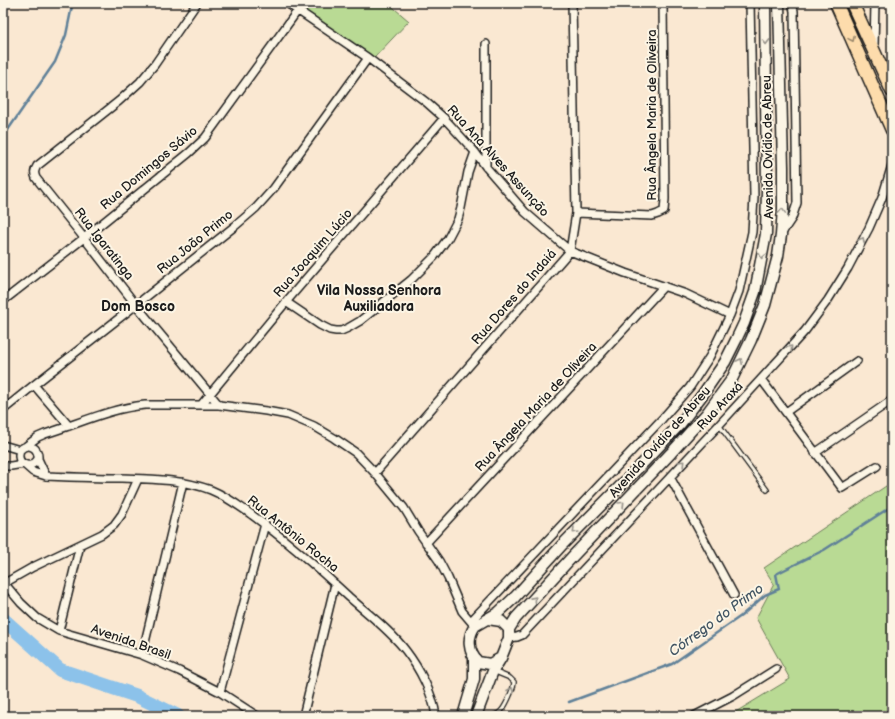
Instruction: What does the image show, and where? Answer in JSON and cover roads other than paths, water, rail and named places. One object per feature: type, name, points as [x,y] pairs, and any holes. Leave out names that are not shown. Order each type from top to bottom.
[{"type":"main road","name":"Avenida Ovídio de Abreu","points":[[488,619],[499,612],[515,597],[562,545],[681,423],[725,362],[744,323],[755,292],[766,234],[767,138],[765,3]]},
{"type":"main road","name":"Avenida Ovídio de Abreu","points":[[509,633],[516,618],[671,453],[706,413],[732,379],[751,340],[765,305],[778,256],[781,235],[783,195],[779,3]]},
{"type":"main road","points":[[836,3],[892,130]]},
{"type":"main road","points":[[852,3],[892,91]]},
{"type":"main road","points":[[767,138],[782,138]]},
{"type":"main road","points":[[478,714],[493,670],[501,658],[509,633],[501,621],[488,619],[473,624],[469,641],[474,658],[478,662],[490,664],[501,658]]},
{"type":"main road","points":[[463,716],[474,679],[474,658]]},
{"type":"street","name":"Rua Igaratinga","points":[[197,3],[155,64],[140,82],[119,101],[37,166],[34,170],[36,178],[136,305],[219,405]]},
{"type":"street","name":"Rua Ana Alves Assunção","points":[[287,3],[368,58],[426,102],[444,118],[475,152],[525,212],[570,251],[686,294],[730,315]]},
{"type":"street","name":"Rua Dores do Indaiá","points":[[375,473],[570,251],[576,213],[572,3]]},
{"type":"street","name":"Rua Ângela Maria de Oliveira","points":[[576,213],[652,216],[664,211],[663,3]]},
{"type":"street","name":"Avenida Ovídio de Abreu","points":[[473,624],[662,420],[690,387],[710,356],[730,315],[739,291],[752,232],[754,197],[750,3]]},
{"type":"street","points":[[781,235],[792,218],[797,203],[795,18],[792,3]]},
{"type":"street","points":[[874,51],[875,3]]},
{"type":"street","name":"Rua Domingos Sávio","points":[[3,301],[84,238],[189,153],[205,138],[298,10]]},
{"type":"street","points":[[486,44],[486,167]]},
{"type":"street","name":"Rua João Primo","points":[[3,410],[256,208],[274,188],[368,58]]},
{"type":"street","name":"Rua Joaquim Lúcio","points":[[201,405],[286,302],[444,118]]},
{"type":"street","points":[[286,302],[330,330],[341,331],[360,321],[411,280],[434,257],[445,243],[458,219],[468,172],[475,152]]},
{"type":"street","name":"Rua Araxá","points":[[509,633],[517,637],[522,635],[762,379],[805,331],[828,300],[848,268],[869,228],[882,198],[892,165]]},
{"type":"street","points":[[752,232],[766,234]]},
{"type":"street","name":"Rua Ângela Maria de Oliveira","points":[[426,543],[664,286]]},
{"type":"street","points":[[786,412],[857,361]]},
{"type":"street","points":[[762,379],[842,488],[877,466]]},
{"type":"street","points":[[34,385],[69,426]]},
{"type":"street","points":[[815,453],[892,400]]},
{"type":"street","points":[[46,476],[33,472],[19,458],[19,454],[23,448],[38,437],[108,413],[134,406],[219,405],[288,415],[314,426],[356,453],[375,473],[404,508],[439,561],[462,611],[473,624]]},
{"type":"street","points":[[3,445],[23,448],[32,447],[36,450],[46,476]]},
{"type":"street","points":[[3,466],[24,464],[32,465],[38,458]]},
{"type":"street","name":"Rua Antônio Rocha","points":[[46,476],[183,482],[212,491],[235,503],[290,544],[387,631],[405,650],[417,666],[435,708],[436,716]]},
{"type":"street","points":[[670,477],[734,595]]},
{"type":"street","points":[[4,584],[33,567],[102,534],[114,525],[122,514],[138,479]]},
{"type":"street","points":[[142,655],[183,482]]},
{"type":"street","points":[[220,692],[265,524]]},
{"type":"street","points":[[59,631],[80,545]]},
{"type":"street","name":"Avenida Brasil","points":[[4,584],[37,618],[59,631],[142,655],[179,671],[220,692],[257,716]]},
{"type":"street","points":[[303,716],[335,584]]},
{"type":"street","points":[[694,716],[733,696],[776,669]]},
{"type":"lane","points":[[719,425],[767,490]]},
{"type":"lane","points":[[493,670],[510,678],[514,682],[514,686],[502,710],[493,716]]},
{"type":"waterway","points":[[3,137],[55,62],[66,35],[73,3]]},
{"type":"waterway","name":"Córrego do Primo","points":[[569,702],[672,664],[741,616],[765,595],[779,589],[776,574],[824,550],[892,506]]},
{"type":"waterway","points":[[3,619],[60,670],[137,696],[178,716]]},
{"type":"district","name":"Vila Nossa Senhora Auxiliadora","points":[[379,298]]},
{"type":"district","name":"Dom Bosco","points":[[138,306]]}]
